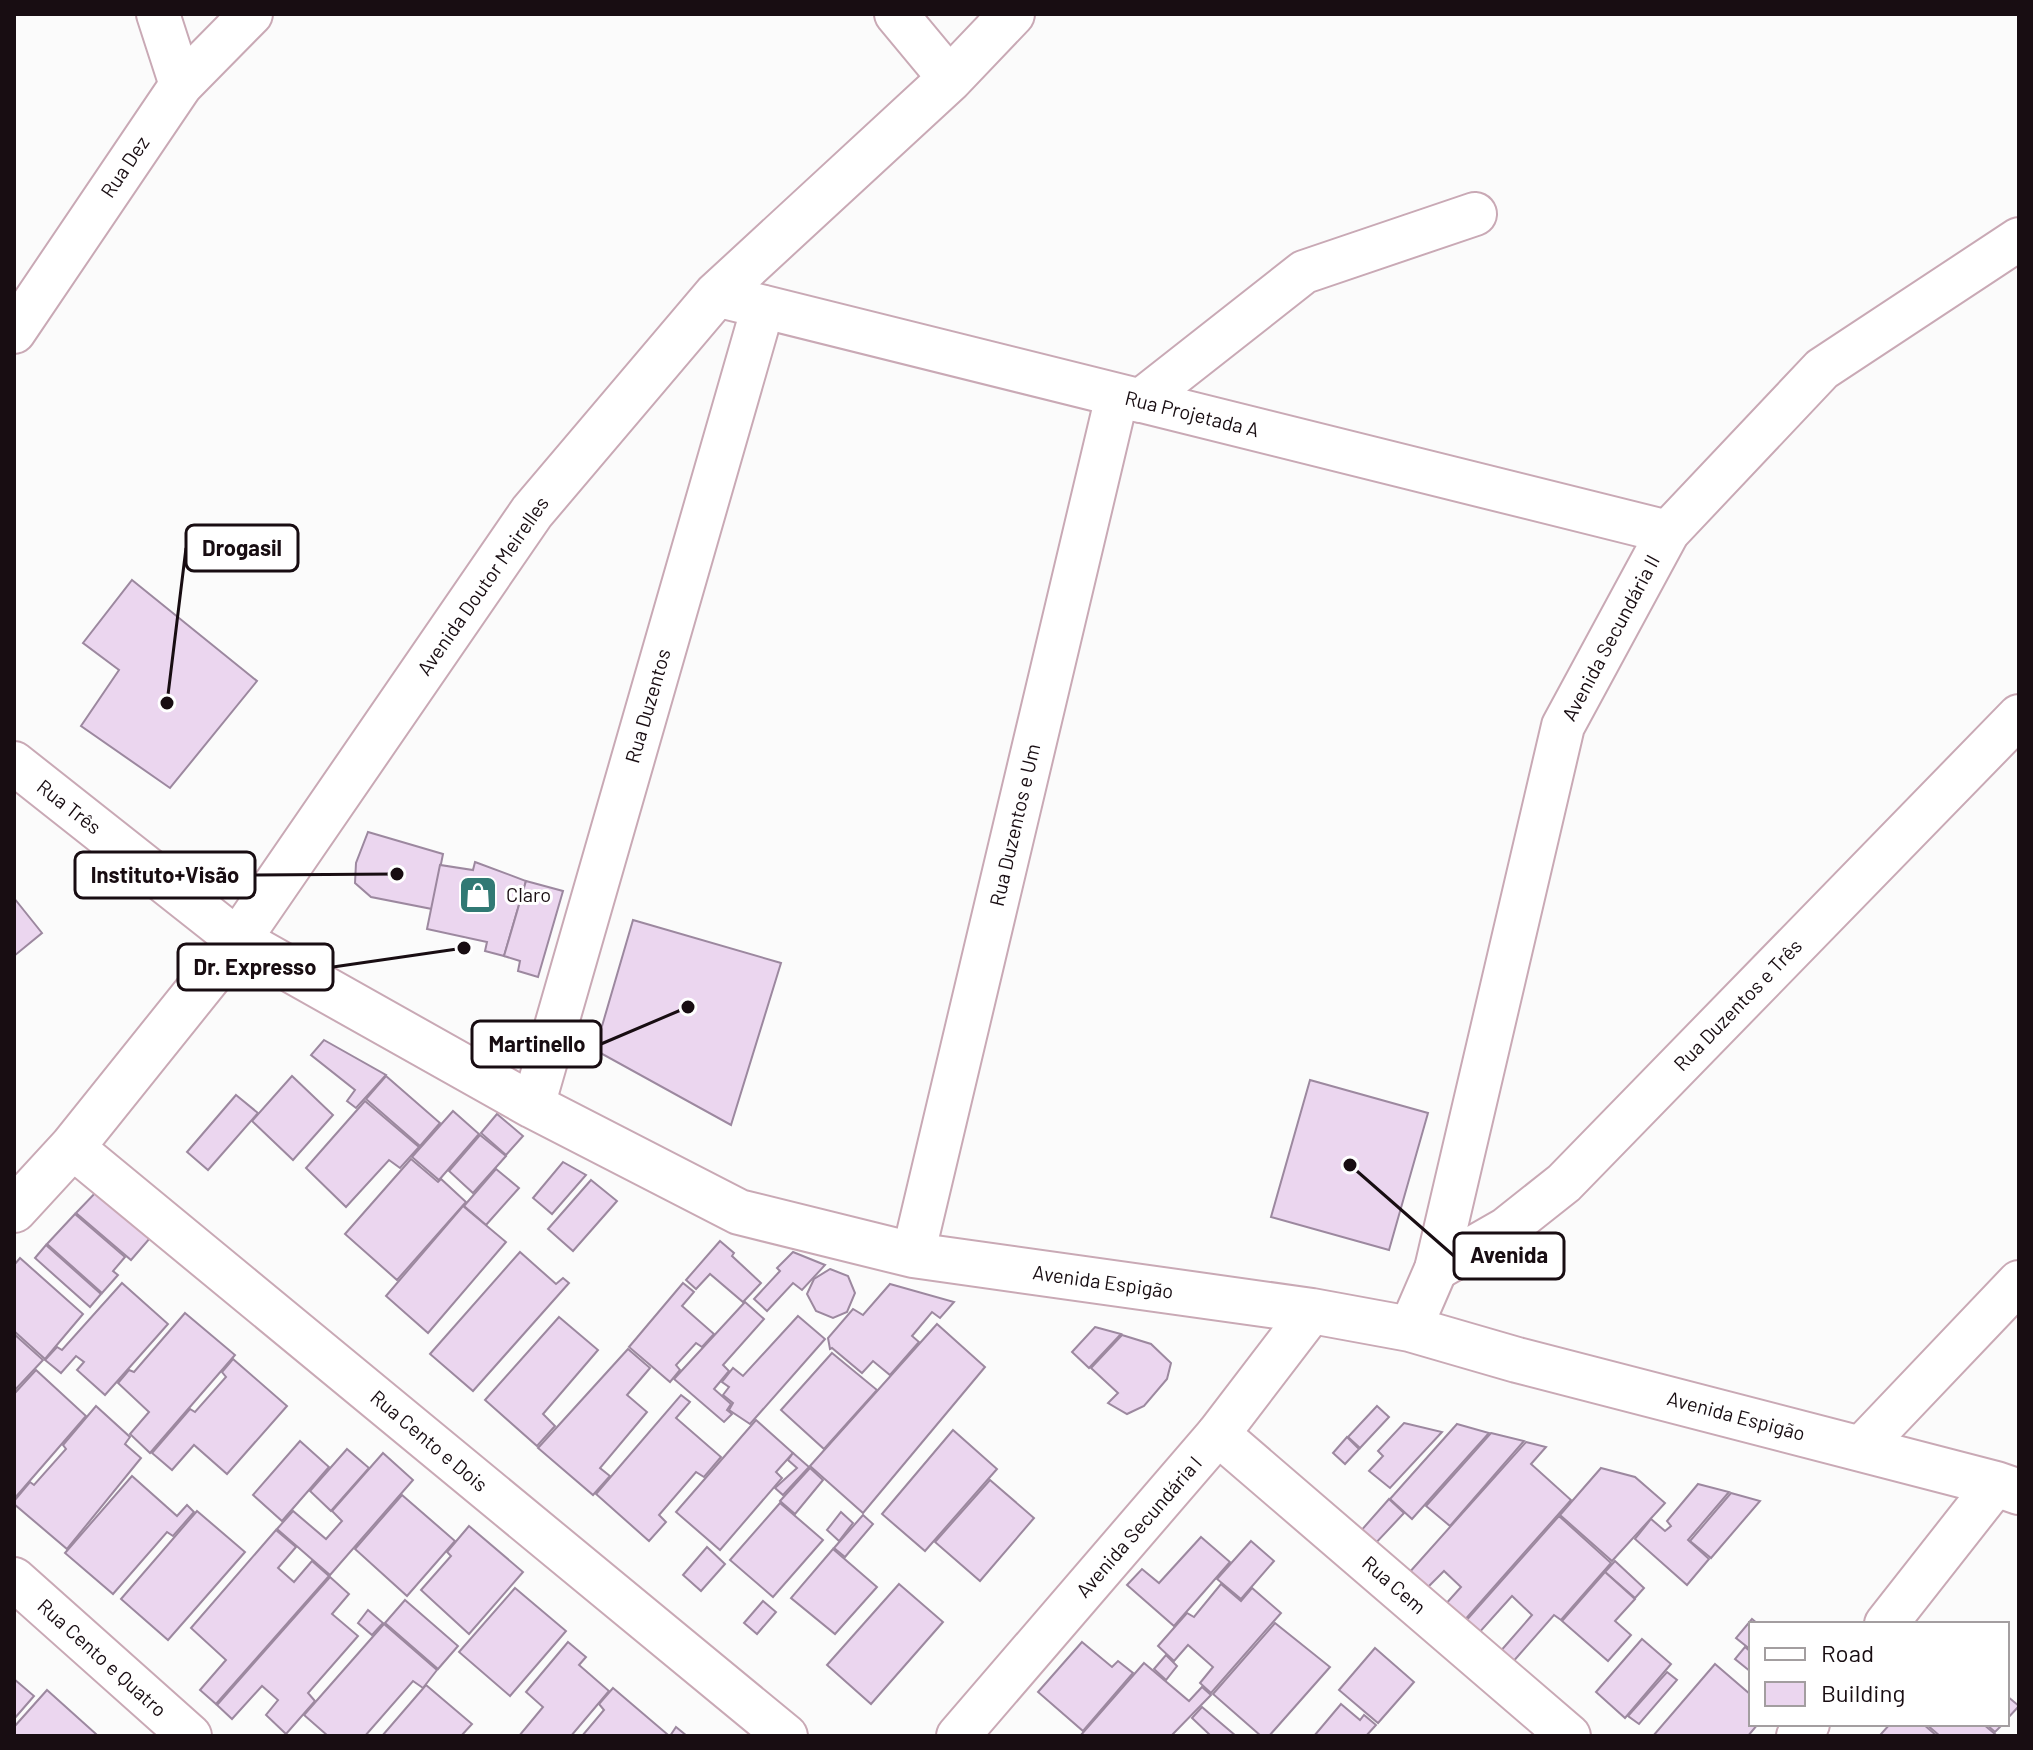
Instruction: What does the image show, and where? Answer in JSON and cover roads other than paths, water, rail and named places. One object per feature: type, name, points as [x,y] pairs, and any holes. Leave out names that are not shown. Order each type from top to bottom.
[{"type":"street","points":[[158,14],[181,85]]},
{"type":"street","name":"Rua Dez","points":[[14,332],[181,85],[251,14]]},
{"type":"street","points":[[896,14],[950,79]]},
{"type":"street","name":"Avenida Doutor Meirelles","points":[[14,1210],[72,1147],[238,940],[532,512],[716,295],[950,79],[1012,14]]},
{"type":"street","points":[[1129,398],[1304,272],[1475,214]]},
{"type":"street","name":"Avenida Secundária II","points":[[1410,1329],[1436,1269],[1563,726],[1668,532],[1822,369],[2019,239]]},
{"type":"street","name":"Rua Projetada A","points":[[716,295],[1668,532]]},
{"type":"street","name":"Rua Duzentos","points":[[533,1106],[763,307]]},
{"type":"street","name":"Rua Duzentos e Um","points":[[913,1255],[1129,398]]},
{"type":"street","name":"Rua Duzentos e Três","points":[[1436,1269],[1506,1229],[1564,1183],[2019,716]]},
{"type":"street","name":"Rua Três","points":[[14,763],[238,940]]},
{"type":"street","name":"Avenida Espigão","points":[[238,940],[533,1106],[739,1212],[913,1255],[1312,1311],[1410,1329],[2008,1488]]},
{"type":"street","name":"Rua Cento e Dois","points":[[72,1147],[786,1736]]},
{"type":"street","points":[[1860,1449],[2019,1282]]},
{"type":"street","name":"Avenida Secundária I","points":[[958,1736],[1218,1434],[1312,1311]]},
{"type":"street","name":"Rua Cem","points":[[1218,1434],[1569,1736]]},
{"type":"street","points":[[1888,1622],[2008,1488]]},
{"type":"street","name":"Rua Cento e Quatro","points":[[14,1579],[190,1736]]},
{"type":"place","name":"Drogasil","points":[[167,703]]},
{"type":"place","name":"Instituto+Visão","points":[[397,874]]},
{"type":"place","name":"Claro","points":[[478,895]]},
{"type":"place","name":"Dr. Expresso","points":[[464,948]]},
{"type":"place","name":"Martinello","points":[[688,1007]]},
{"type":"place","name":"Avenida","points":[[1350,1165]]}]
